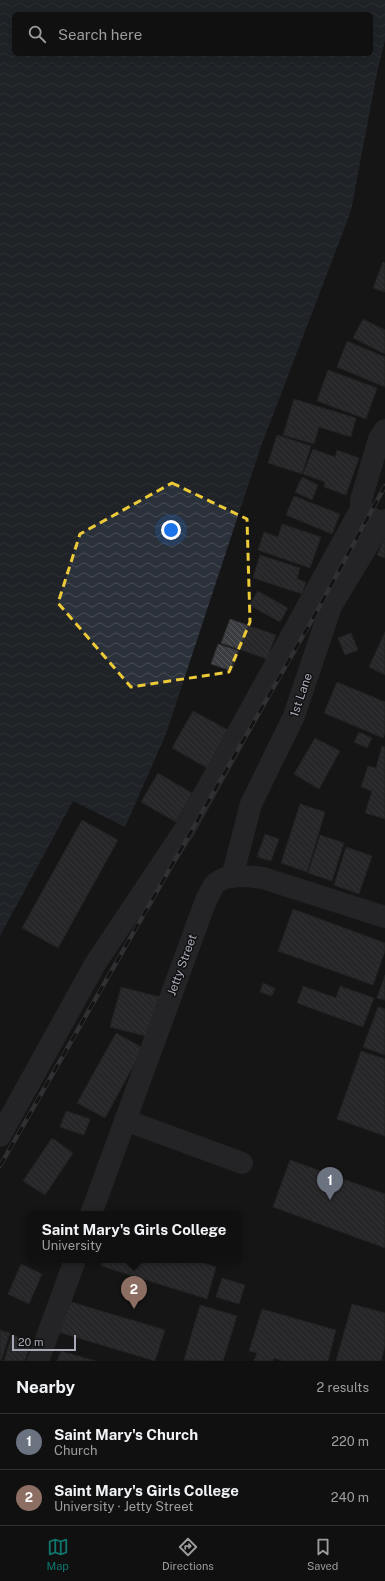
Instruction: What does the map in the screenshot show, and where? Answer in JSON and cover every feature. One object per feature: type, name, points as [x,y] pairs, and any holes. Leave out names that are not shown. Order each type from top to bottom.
[{"type":"street","points":[[0,1136],[95,964],[185,829],[361,509],[361,500],[380,439],[385,430]]},
{"type":"street","points":[[361,509],[383,522]]},
{"type":"street","name":"1st Lane","points":[[232,877],[251,804],[294,716],[331,606],[383,522]]},
{"type":"street","name":"Jetty Street","points":[[92,1211],[206,900],[216,883],[232,877],[248,875],[263,878],[385,917]]},
{"type":"street","points":[[125,1120],[242,1163]]},
{"type":"street","points":[[38,1361],[74,1263]]},
{"type":"highlighted area","points":[[172,483],[247,519],[250,622],[229,672],[131,687],[58,603],[80,534]]},
{"type":"water","points":[[0,0],[385,0],[385,40],[377,73],[351,211],[260,449],[166,734],[125,827],[73,801],[0,936]]},
{"type":"building","points":[[383,262],[385,263],[385,292],[373,288]]},
{"type":"building","points":[[363,319],[385,330],[385,354],[353,338]]},
{"type":"building","points":[[347,341],[385,357],[385,387],[337,367]]},
{"type":"building","points":[[328,370],[377,388],[366,419],[317,401]]},
{"type":"building","points":[[294,399],[356,418],[351,437],[319,427],[314,444],[283,435]]},
{"type":"building","points":[[277,435],[311,446],[302,474],[268,463]]},
{"type":"building","points":[[313,449],[335,457],[337,450],[359,458],[346,495],[324,487],[325,482],[303,474]]},
{"type":"building","points":[[302,477],[318,485],[312,500],[295,492]]},
{"type":"building","points":[[294,496],[340,514],[332,534],[286,515]]},
{"type":"building","points":[[282,524],[321,537],[310,568],[258,550],[264,532],[278,537]]},
{"type":"building","points":[[385,538],[385,558],[377,555]]},
{"type":"building","points":[[260,555],[300,568],[297,579],[306,582],[302,594],[253,578]]},
{"type":"building","points":[[258,591],[288,608],[280,622],[249,605]]},
{"type":"building","points":[[230,619],[276,635],[267,659],[221,643]]},
{"type":"building","points":[[385,632],[385,675],[369,667]]},
{"type":"building","points":[[351,633],[358,650],[345,655],[338,638]]},
{"type":"building","points":[[218,644],[239,651],[232,671],[211,664]]},
{"type":"building","points":[[337,682],[385,702],[385,733],[383,738],[324,713]]},
{"type":"building","points":[[193,711],[228,730],[207,768],[172,748]]},
{"type":"building","points":[[359,732],[372,738],[367,748],[354,742]]},
{"type":"building","points":[[315,738],[340,751],[319,789],[294,774]]},
{"type":"building","points":[[382,746],[385,747],[385,819],[365,813],[372,791],[361,787],[368,766],[376,768]]},
{"type":"building","points":[[158,773],[192,793],[176,822],[141,802]]},
{"type":"building","points":[[300,804],[325,812],[307,872],[281,863]]},
{"type":"building","points":[[82,820],[118,840],[58,948],[22,928]]},
{"type":"building","points":[[265,834],[279,839],[271,861],[257,857]]},
{"type":"building","points":[[320,835],[344,843],[332,881],[308,873]]},
{"type":"building","points":[[346,847],[372,856],[359,894],[334,885]]},
{"type":"building","points":[[293,909],[385,943],[385,951],[373,985],[278,951]]},
{"type":"building","points":[[385,975],[385,1000],[377,998]]},
{"type":"building","points":[[263,983],[275,988],[272,996],[260,992]]},
{"type":"building","points":[[303,986],[336,998],[340,986],[374,998],[363,1027],[297,1003]]},
{"type":"building","points":[[121,987],[160,997],[149,1037],[110,1027]]},
{"type":"building","points":[[378,1007],[385,1009],[385,1055],[363,1047]]},
{"type":"building","points":[[116,1033],[143,1048],[105,1118],[77,1103]]},
{"type":"building","points":[[361,1051],[385,1059],[385,1136],[337,1119]]},
{"type":"building","points":[[66,1111],[90,1119],[84,1135],[60,1127]]},
{"type":"building","points":[[52,1138],[73,1153],[45,1195],[23,1181]]},
{"type":"building","points":[[290,1160],[385,1194],[385,1248],[273,1207]]},
{"type":"building","points":[[102,1263],[203,1263],[216,1267],[207,1299],[101,1266]]},
{"type":"building","points":[[21,1264],[42,1274],[29,1304],[8,1294]]},
{"type":"building","points":[[222,1278],[245,1285],[239,1304],[216,1297]]},
{"type":"building","points":[[68,1301],[165,1330],[155,1361],[58,1332]]},
{"type":"building","points":[[352,1304],[385,1313],[385,1346],[381,1361],[336,1361]]},
{"type":"building","points":[[200,1305],[237,1316],[223,1361],[184,1360]]},
{"type":"building","points":[[262,1309],[336,1330],[328,1361],[283,1361],[274,1358],[273,1361],[254,1361],[257,1353],[249,1351]]},
{"type":"building","points":[[0,1330],[10,1333],[1,1361],[0,1361]]},
{"type":"building","points":[[12,1335],[31,1342],[25,1361],[4,1361]]},
{"type":"building","points":[[61,1351],[96,1361],[57,1361]]},
{"type":"railway","points":[[0,1166],[316,613],[385,486]]},
{"type":"place","name":"Saint Mary's Church","points":[[330,1200]]},
{"type":"place","name":"Saint Mary's Girls College","points":[[134,1309]]}]
